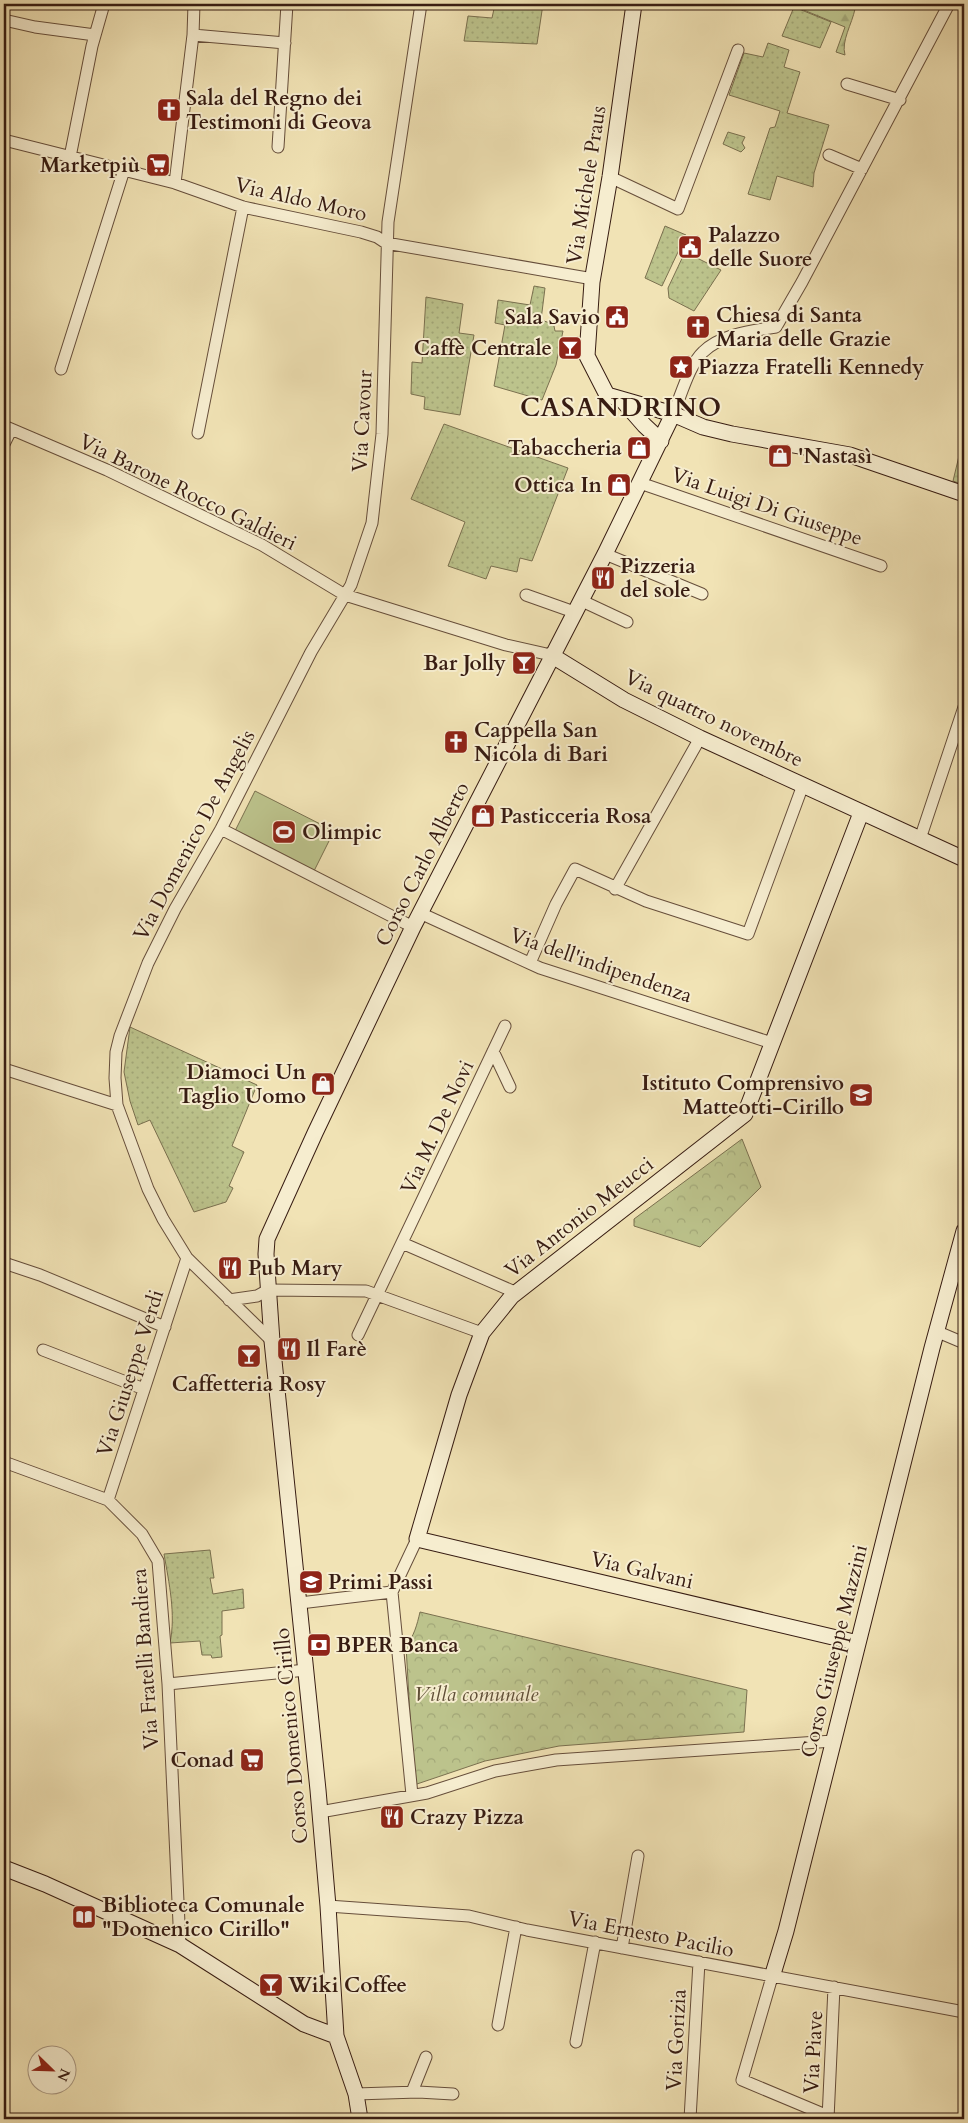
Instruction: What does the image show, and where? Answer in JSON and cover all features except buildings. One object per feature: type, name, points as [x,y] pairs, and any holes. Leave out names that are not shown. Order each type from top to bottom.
[{"type":"street","points":[[70,156],[104,4]]},
{"type":"street","points":[[175,183],[194,4]]},
{"type":"street","points":[[278,147],[287,4]]},
{"type":"street","name":"Via Cavour","points":[[345,595],[351,585],[372,523],[377,490],[382,434],[386,243],[421,4]]},
{"type":"street","name":"Via Michele Praus","points":[[623,401],[607,395],[587,356],[593,279],[610,177],[634,4]]},
{"type":"street","points":[[673,414],[695,363],[702,352],[727,337],[776,327],[900,100],[949,4]]},
{"type":"street","points":[[4,20],[35,27],[96,35]]},
{"type":"street","points":[[192,35],[285,43]]},
{"type":"street","points":[[610,177],[678,209],[738,50]]},
{"type":"street","points":[[847,84],[900,100]]},
{"type":"street","name":"Via Aldo Moro","points":[[4,140],[175,183],[243,207],[361,232],[377,237],[386,243],[593,279]]},
{"type":"street","points":[[829,155],[862,169]]},
{"type":"street","points":[[61,370],[124,170]]},
{"type":"street","points":[[198,433],[243,207]]},
{"type":"street","points":[[623,401],[673,414],[703,427],[732,434],[850,455],[964,494]]},
{"type":"street","points":[[623,401],[644,426],[661,440]]},
{"type":"street","name":"Corso Carlo Alberto","points":[[273,1344],[266,1254],[267,1238],[273,1223],[413,927],[551,655],[605,554],[673,414]]},
{"type":"street","name":"Via Barone Rocco Galdieri","points":[[4,444],[7,428],[107,470],[262,545],[345,595],[506,645],[551,655]]},
{"type":"street","name":"Via Luigi Di Giuseppe","points":[[640,482],[881,566]]},
{"type":"street","points":[[605,554],[702,594]]},
{"type":"street","name":"Via Domenico De Angelis","points":[[116,1105],[116,1052],[134,997],[148,963],[167,924],[221,830],[285,700],[345,595]]},
{"type":"street","points":[[526,595],[577,606],[627,622]]},
{"type":"street","name":"Via quattro novembre","points":[[551,655],[624,700],[700,738],[964,859]]},
{"type":"street","points":[[920,840],[964,707]]},
{"type":"street","points":[[615,889],[700,738]]},
{"type":"street","points":[[530,963],[556,904],[575,869],[615,889],[646,901],[748,934],[803,786]]},
{"type":"street","name":"Via Antonio Meucci","points":[[392,1592],[417,1539],[459,1395],[482,1333],[517,1293],[744,1114],[861,812]]},
{"type":"street","points":[[221,830],[413,927]]},
{"type":"street","name":"Via dell'indipendenza","points":[[420,913],[530,963],[772,1043]]},
{"type":"street","name":"Via M. De Novi","points":[[377,1295],[505,1026]]},
{"type":"street","points":[[493,1051],[510,1087]]},
{"type":"street","points":[[4,1069],[116,1105],[148,1189],[187,1258],[273,1344]]},
{"type":"street","name":"Corso Giuseppe Mazzini","points":[[828,2118],[742,2080],[786,1931],[964,1231]]},
{"type":"street","points":[[402,1243],[517,1293]]},
{"type":"street","name":"Via Giuseppe Verdi","points":[[108,1500],[187,1258]]},
{"type":"street","points":[[4,1263],[40,1275],[165,1327]]},
{"type":"street","points":[[229,1300],[257,1296],[268,1290],[366,1291],[482,1333]]},
{"type":"street","points":[[358,1335],[377,1295]]},
{"type":"street","points":[[938,1332],[964,1343]]},
{"type":"street","name":"Corso Domenico Cirillo","points":[[273,1344],[320,1812],[336,2036],[356,2094],[360,2119]]},
{"type":"street","points":[[43,1350],[144,1389]]},
{"type":"street","name":"Via Fratelli Bandiera","points":[[4,1462],[108,1500],[142,1534],[158,1561],[168,1684],[180,1945]]},
{"type":"street","name":"Via Galvani","points":[[417,1539],[858,1643]]},
{"type":"street","points":[[300,1603],[392,1592],[412,1795]]},
{"type":"street","points":[[168,1684],[306,1670]]},
{"type":"street","points":[[320,1812],[412,1795],[495,1771],[556,1760],[833,1741]]},
{"type":"street","points":[[622,1948],[638,1856]]},
{"type":"street","points":[[4,1868],[45,1884],[180,1945],[304,2024],[336,2036]]},
{"type":"street","name":"Via Ernesto Pacilio","points":[[328,1906],[469,1916],[622,1948],[964,2012]]},
{"type":"street","points":[[498,2025],[516,1927]]},
{"type":"street","points":[[576,2042],[595,1942]]},
{"type":"street","name":"Via Gorizia","points":[[690,2119],[699,1962]]},
{"type":"street","name":"Via Piave","points":[[828,2118],[834,1987]]},
{"type":"street","points":[[412,2092],[426,2057]]},
{"type":"street","points":[[356,2094],[412,2092],[453,2094]]},
{"type":"green space","points":[[495,4],[543,4],[537,44],[464,41],[468,16],[492,18]]},
{"type":"green space","points":[[789,4],[844,4],[855,9],[844,44],[845,55],[836,52],[845,27]]},
{"type":"green space","points":[[794,7],[831,22],[820,48],[782,36]]},
{"type":"green space","points":[[768,43],[789,50],[784,67],[800,72],[787,113],[829,125],[814,173],[813,187],[777,176],[770,200],[748,194],[770,128],[775,127],[780,111],[729,95],[744,53],[763,57]]},
{"type":"green space","points":[[728,132],[745,137],[742,143],[745,148],[741,152],[723,144]]},
{"type":"green space","points":[[665,226],[686,235],[662,286],[645,278]]},
{"type":"green space","points":[[685,252],[721,270],[694,311],[669,298],[668,288]]},
{"type":"green space","points":[[534,286],[545,288],[541,320],[554,326],[555,331],[563,331],[556,365],[542,400],[494,386],[505,325],[495,323],[498,300],[530,305]]},
{"type":"green space","points":[[426,297],[463,304],[459,333],[474,335],[460,415],[424,409],[425,397],[411,394],[412,362],[422,363]]},
{"type":"green space","points":[[444,424],[568,468],[532,561],[520,558],[517,572],[491,566],[486,579],[448,566],[465,522],[411,499]]},
{"type":"green space","points":[[964,435],[964,485],[953,481]]},
{"type":"green space","name":"Olimpic","points":[[255,791],[334,831],[313,873],[234,833]]},
{"type":"green space","points":[[130,1027],[257,1085],[232,1146],[244,1152],[229,1186],[233,1188],[226,1202],[194,1212],[150,1120],[138,1125],[130,1101],[124,1072]]},
{"type":"green space","points":[[742,1139],[761,1187],[700,1247],[634,1226],[634,1219]]},
{"type":"green space","points":[[210,1550],[214,1578],[210,1578],[213,1594],[243,1589],[244,1608],[222,1611],[222,1635],[220,1636],[222,1657],[212,1658],[211,1655],[202,1655],[200,1641],[170,1643],[172,1610],[164,1554]]},
{"type":"green space","name":"Villa comunale","points":[[420,1612],[747,1690],[744,1732],[559,1746],[485,1761],[414,1785],[406,1646],[415,1630]]},
{"type":"place","name":"Sala del Regno dei Testimoni di Geova","points":[[169,110]]},
{"type":"place","name":"Marketpiù","points":[[158,165]]},
{"type":"place","name":"Palazzo delle Suore","points":[[690,247]]},
{"type":"place","name":"Sala Savio","points":[[617,317]]},
{"type":"place","name":"Chiesa di Santa Maria delle Grazie","points":[[698,327]]},
{"type":"place","name":"Caffè Centrale","points":[[570,348]]},
{"type":"place","name":"Piazza Fratelli Kennedy","points":[[681,367]]},
{"type":"place","name":"Tabaccheria","points":[[639,448]]},
{"type":"place","name":"'Nastasì","points":[[780,456]]},
{"type":"place","name":"Ottica In","points":[[619,485]]},
{"type":"place","name":"Pizzeria del sole","points":[[603,578]]},
{"type":"place","name":"Bar Jolly","points":[[524,663]]},
{"type":"place","name":"Cappella San Nicola di Bari","points":[[456,742]]},
{"type":"place","name":"Pasticceria Rosa","points":[[483,816]]},
{"type":"place","name":"Olimpic","points":[[284,832]]},
{"type":"place","name":"Diamoci Un Taglio Uomo","points":[[323,1084]]},
{"type":"place","name":"Istituto Comprensivo Matteotti-Cirillo","points":[[861,1095]]},
{"type":"place","name":"Pub Mary","points":[[230,1268]]},
{"type":"place","name":"Il Farè","points":[[289,1349]]},
{"type":"place","name":"Caffetteria Rosy","points":[[249,1356]]},
{"type":"place","name":"Primi Passi","points":[[311,1582]]},
{"type":"place","name":"BPER Banca","points":[[319,1645]]},
{"type":"place","name":"Conad","points":[[252,1760]]},
{"type":"place","name":"Crazy Pizza","points":[[392,1817]]},
{"type":"place","name":"Biblioteca Comunale \"Domenico Cirillo\"","points":[[84,1917]]},
{"type":"place","name":"Wiki Coffee","points":[[271,1985]]},
{"type":"district","name":"CASANDRINO","points":[[621,407]]}]
